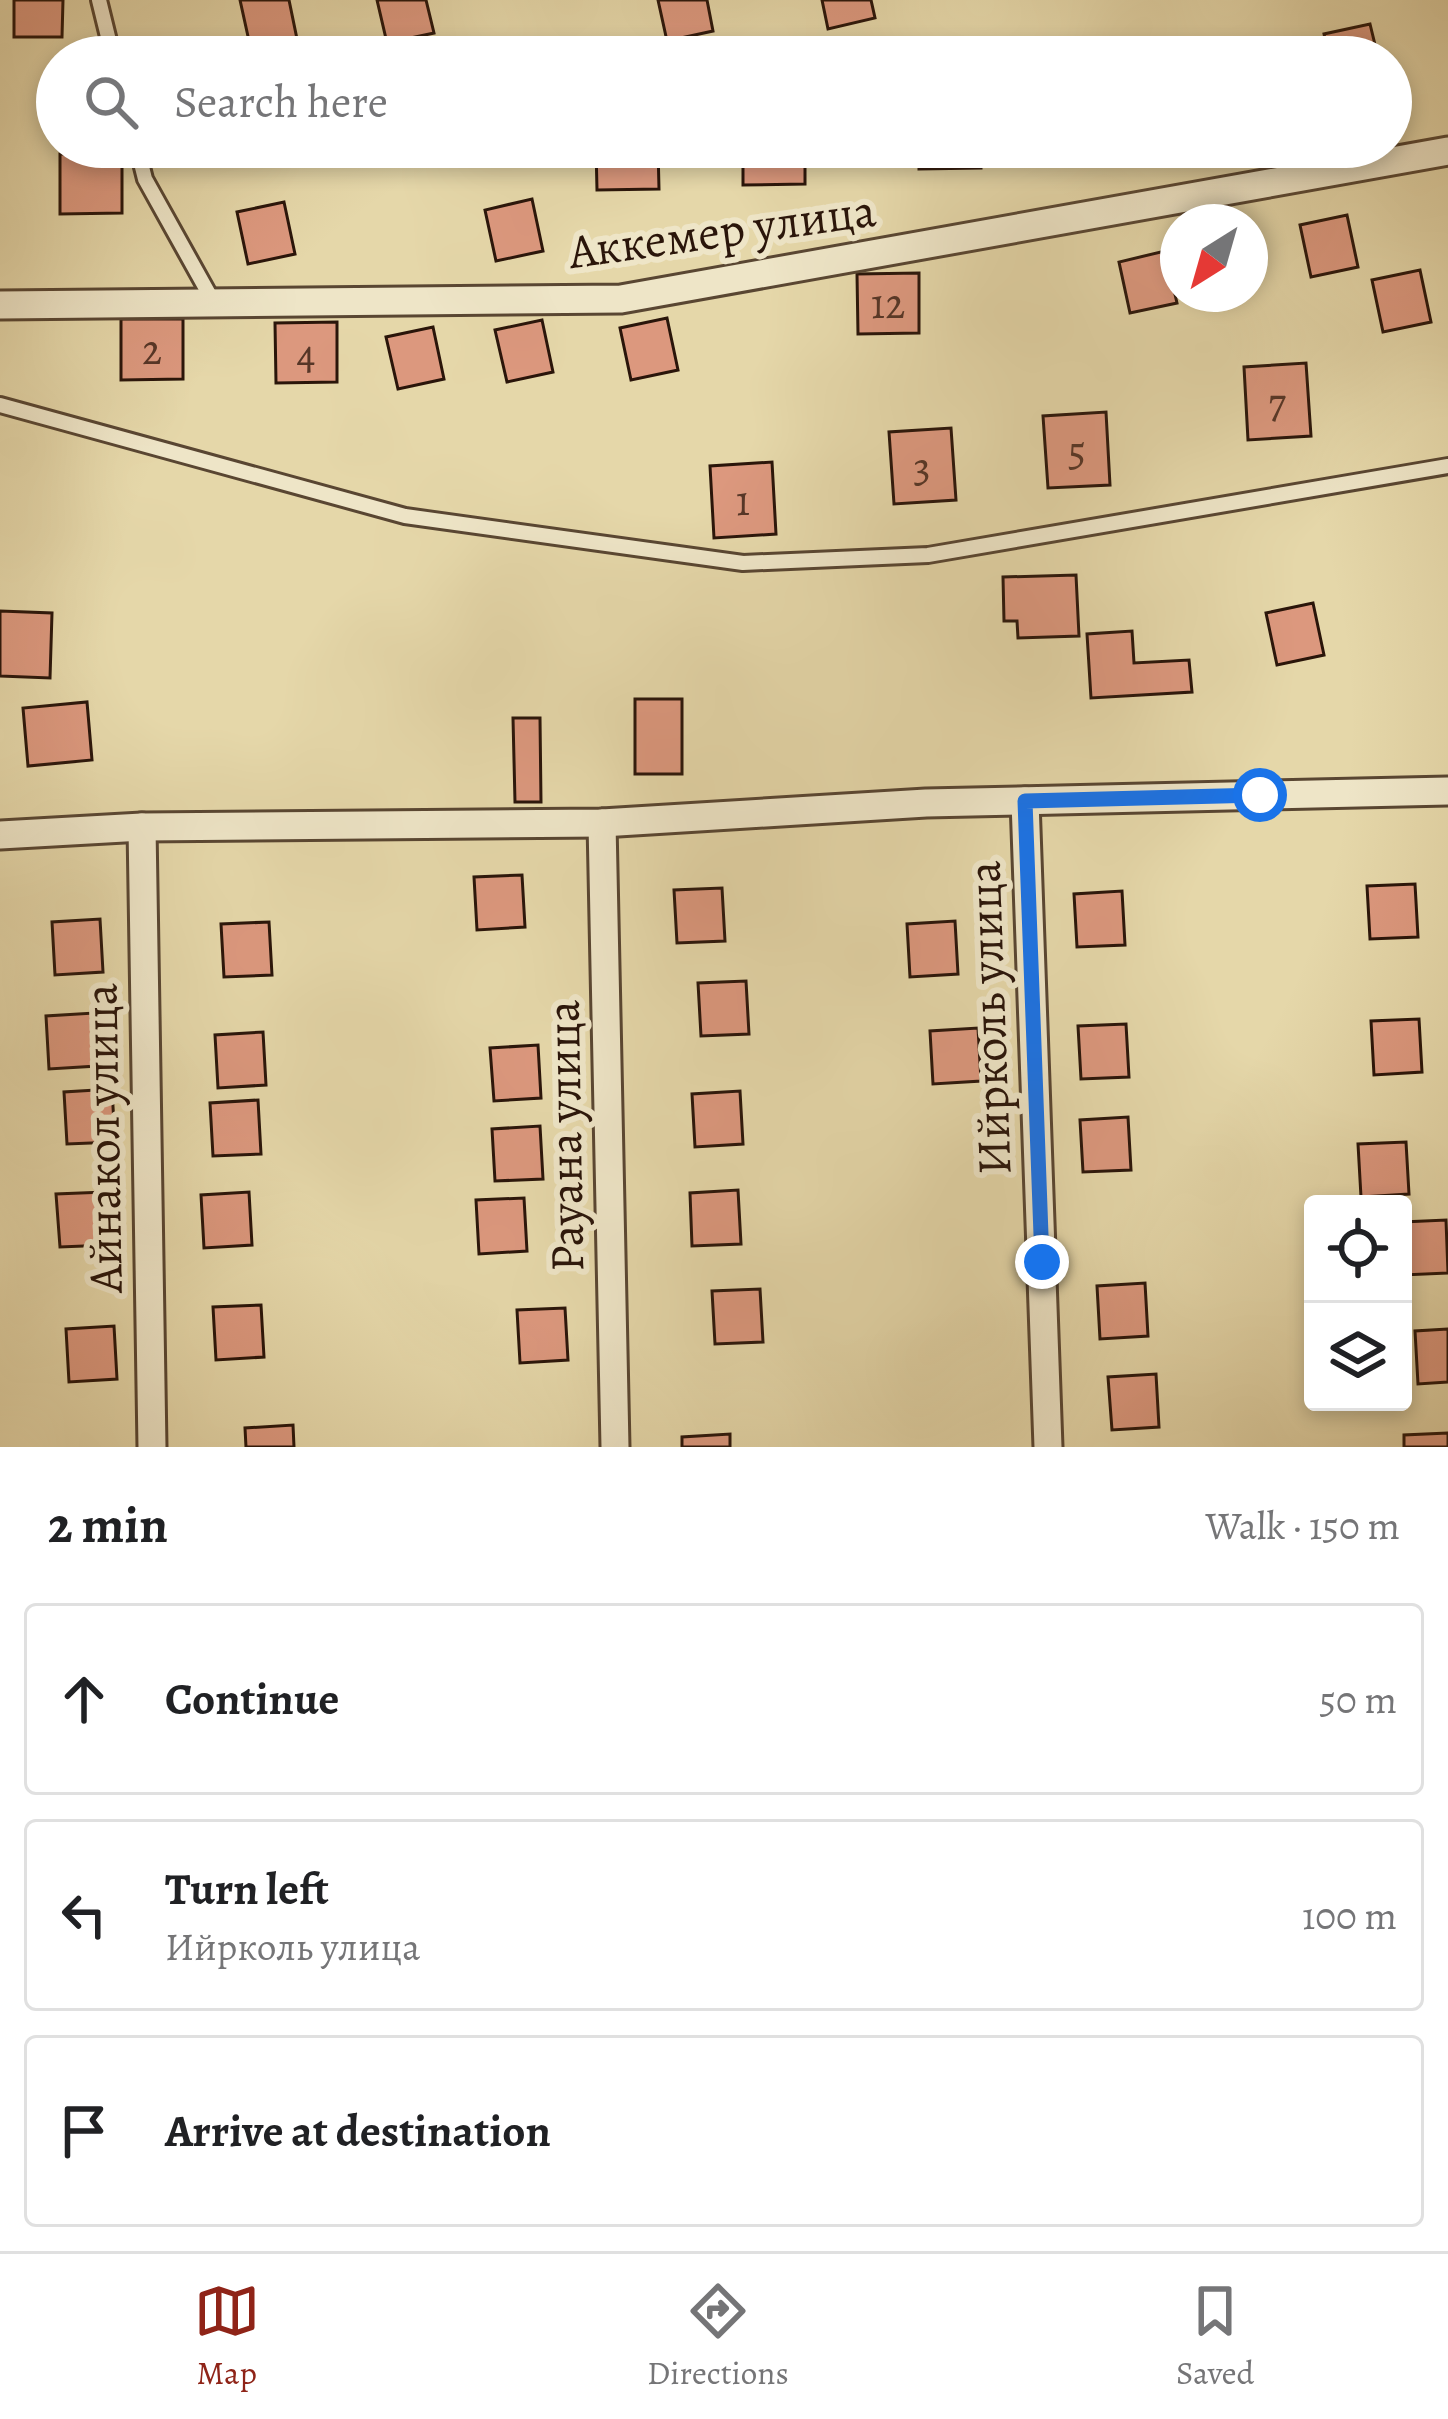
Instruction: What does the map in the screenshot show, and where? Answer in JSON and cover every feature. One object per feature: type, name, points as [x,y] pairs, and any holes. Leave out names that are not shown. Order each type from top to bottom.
[{"type":"street","name":"Аккемер улица","points":[[1412,157],[1448,151]]},
{"type":"street","name":"Аккемер улица","points":[[0,305],[621,299],[1353,168]]},
{"type":"street","points":[[0,835],[142,827],[602,823],[926,803],[1448,791]]},
{"type":"street","name":"Ийрколь улица","points":[[1025,801],[1048,1447]]},
{"type":"street","name":"Рауана улица","points":[[602,823],[615,1447]]},
{"type":"street","name":"Айнакол улица","points":[[142,827],[152,1447]]},
{"type":"lane","points":[[99,0],[108,36]]},
{"type":"lane","points":[[142,168],[214,303]]},
{"type":"lane","points":[[0,405],[405,516],[743,563],[928,555],[1448,466]]},
{"type":"building","points":[[14,0],[63,0],[62,36],[14,37]]},
{"type":"building","points":[[240,0],[289,0],[296,36],[248,36]]},
{"type":"building","points":[[377,0],[426,0],[434,33],[385,36]]},
{"type":"building","points":[[658,0],[707,0],[713,31],[666,36]]},
{"type":"building","points":[[822,0],[871,0],[875,18],[828,29]]},
{"type":"building","points":[[1370,24],[1373,36],[1324,36]]},
{"type":"building","points":[[60,168],[122,168],[122,213],[60,214]]},
{"type":"building","points":[[596,168],[658,168],[659,189],[597,190]]},
{"type":"building","points":[[743,168],[805,168],[805,184],[743,185]]},
{"type":"building","points":[[532,199],[543,251],[496,261],[485,210]]},
{"type":"building","points":[[284,202],[295,254],[248,264],[237,212]]},
{"type":"building","points":[[1347,215],[1358,267],[1311,277],[1300,225]]},
{"type":"building","points":[[1160,252],[1160,307],[1130,313],[1119,262]]},
{"type":"building","points":[[1420,270],[1431,322],[1383,332],[1372,280]]},
{"type":"building","points":[[919,273],[919,333],[858,334],[857,274]]},
{"type":"building","points":[[667,318],[678,370],[631,380],[620,328]]},
{"type":"building","points":[[121,319],[183,319],[183,379],[121,380]]},
{"type":"building","points":[[542,320],[553,372],[507,382],[495,330]]},
{"type":"building","points":[[337,322],[337,382],[276,383],[275,323]]},
{"type":"building","points":[[433,327],[444,379],[398,389],[386,337]]},
{"type":"building","points":[[1306,363],[1311,436],[1248,440],[1244,367]]},
{"type":"building","points":[[1106,412],[1110,485],[1048,488],[1043,416]]},
{"type":"building","points":[[951,428],[956,500],[894,504],[889,432]]},
{"type":"building","points":[[772,462],[776,534],[714,538],[710,466]]},
{"type":"building","points":[[1076,575],[1079,636],[1018,638],[1017,621],[1004,621],[1003,577]]},
{"type":"building","points":[[1313,603],[1324,655],[1277,665],[1266,613]]},
{"type":"building","points":[[0,611],[52,613],[50,678],[0,676]]},
{"type":"building","points":[[1132,631],[1134,663],[1189,660],[1192,692],[1091,698],[1087,634]]},
{"type":"building","points":[[635,699],[682,699],[682,774],[635,774]]},
{"type":"building","points":[[87,702],[92,760],[28,766],[23,708]]},
{"type":"building","points":[[513,718],[540,718],[541,802],[515,802]]},
{"type":"building","points":[[522,875],[525,927],[477,930],[474,877]]},
{"type":"building","points":[[1415,884],[1418,937],[1370,939],[1367,886]]},
{"type":"building","points":[[722,888],[725,941],[677,943],[674,890]]},
{"type":"building","points":[[1122,891],[1125,945],[1077,947],[1074,894]]},
{"type":"building","points":[[100,919],[103,972],[55,975],[52,922]]},
{"type":"building","points":[[955,921],[958,974],[910,977],[907,924]]},
{"type":"building","points":[[269,922],[272,975],[224,977],[221,924]]},
{"type":"building","points":[[746,981],[749,1034],[701,1036],[698,983]]},
{"type":"building","points":[[94,1013],[97,1066],[49,1069],[46,1016]]},
{"type":"building","points":[[1419,1019],[1422,1072],[1374,1075],[1371,1021]]},
{"type":"building","points":[[1126,1024],[1129,1077],[1081,1079],[1078,1026]]},
{"type":"building","points":[[978,1028],[981,1081],[933,1084],[930,1031]]},
{"type":"building","points":[[263,1032],[266,1085],[218,1088],[215,1035]]},
{"type":"building","points":[[538,1045],[541,1098],[494,1101],[490,1048]]},
{"type":"building","points":[[112,1089],[115,1142],[67,1144],[64,1092]]},
{"type":"building","points":[[740,1091],[743,1144],[695,1147],[692,1094]]},
{"type":"building","points":[[258,1100],[261,1154],[213,1156],[210,1103]]},
{"type":"building","points":[[1128,1117],[1131,1170],[1083,1172],[1080,1120]]},
{"type":"building","points":[[540,1126],[543,1179],[495,1181],[492,1129]]},
{"type":"building","points":[[1406,1142],[1409,1194],[1361,1195],[1358,1144]]},
{"type":"building","points":[[738,1190],[741,1244],[692,1246],[690,1193]]},
{"type":"building","points":[[105,1192],[108,1245],[60,1247],[56,1194]]},
{"type":"building","points":[[249,1192],[252,1245],[204,1248],[201,1195]]},
{"type":"building","points":[[524,1198],[527,1251],[479,1254],[476,1200]]},
{"type":"building","points":[[1446,1220],[1448,1273],[1412,1275],[1412,1222]]},
{"type":"building","points":[[1145,1283],[1148,1336],[1100,1339],[1097,1286]]},
{"type":"building","points":[[760,1289],[763,1342],[715,1344],[712,1291]]},
{"type":"building","points":[[261,1305],[264,1357],[216,1360],[213,1307]]},
{"type":"building","points":[[565,1308],[568,1360],[520,1363],[517,1310]]},
{"type":"building","points":[[114,1326],[117,1379],[69,1382],[66,1329]]},
{"type":"building","points":[[1448,1329],[1448,1382],[1418,1384],[1415,1331]]},
{"type":"building","points":[[1156,1374],[1159,1427],[1112,1430],[1108,1377]]},
{"type":"building","points":[[293,1425],[294,1447],[246,1447],[245,1428]]},
{"type":"building","points":[[1448,1433],[1448,1447],[1404,1447],[1404,1435]]},
{"type":"building","points":[[730,1434],[730,1447],[682,1447],[682,1437]]},
{"type":"route","points":[[1042,1262],[1025,801],[1260,795]]}]
